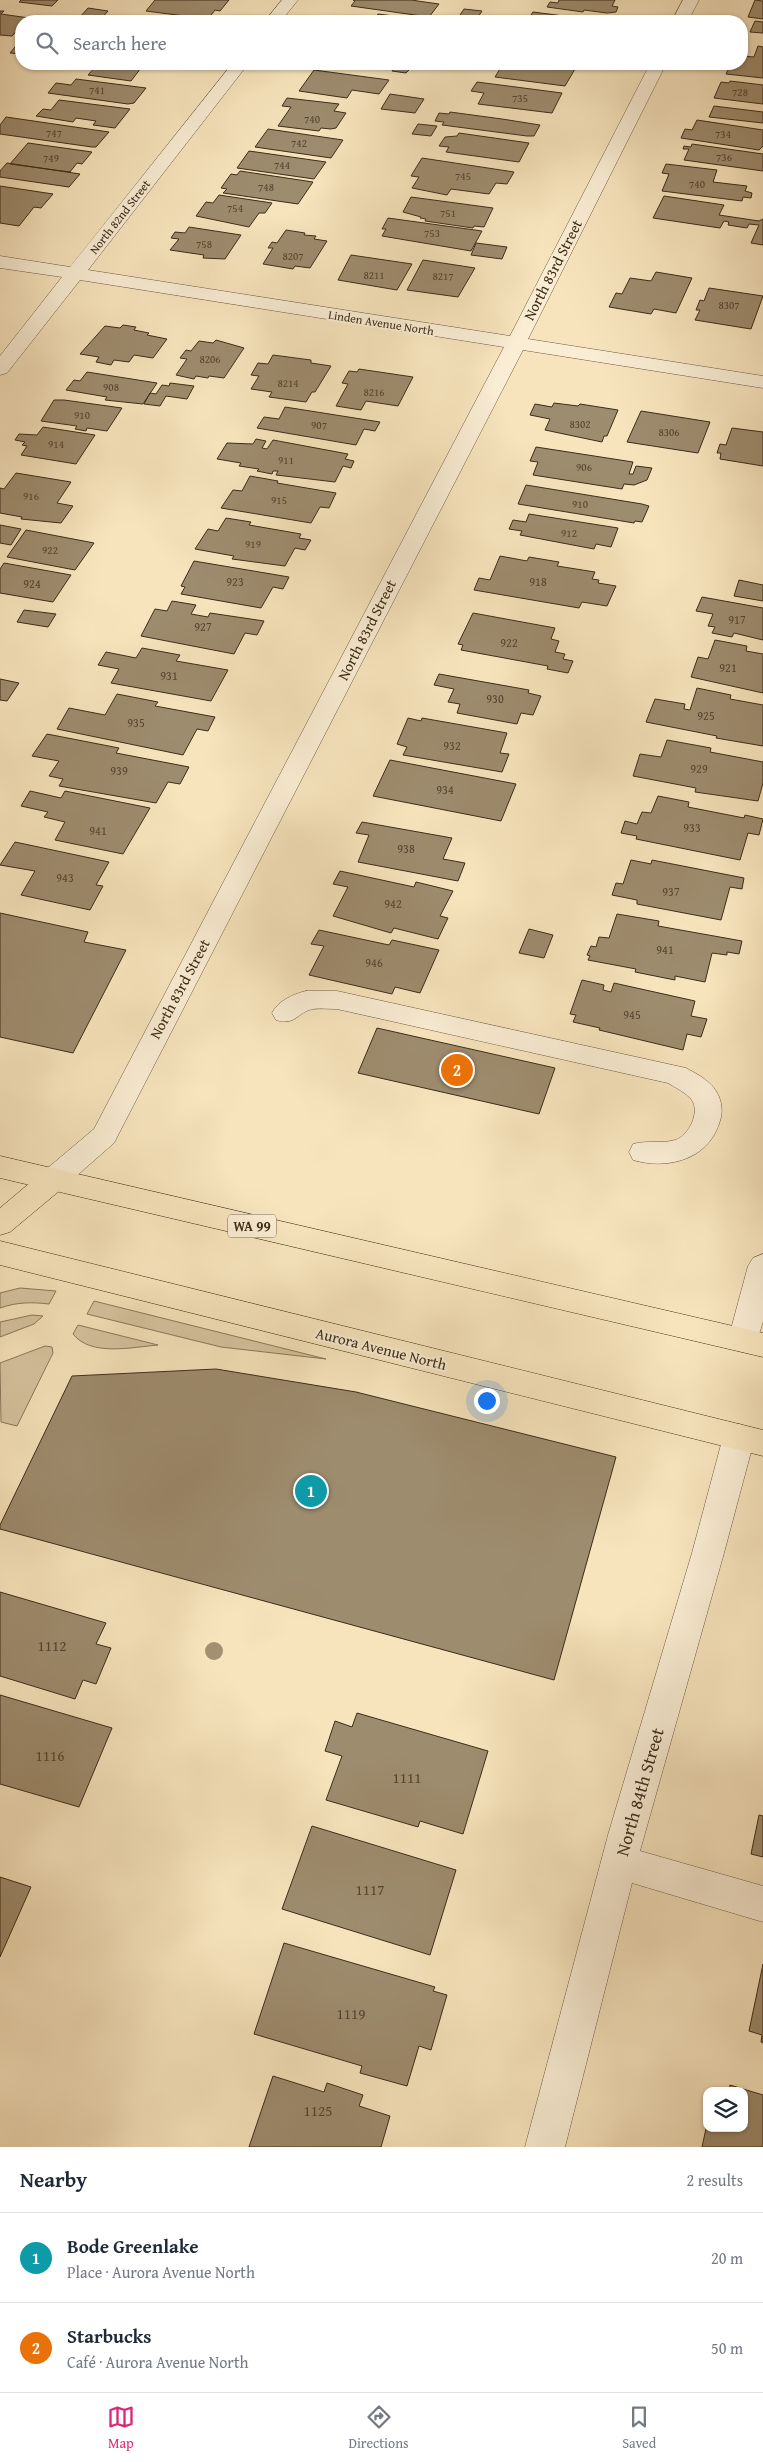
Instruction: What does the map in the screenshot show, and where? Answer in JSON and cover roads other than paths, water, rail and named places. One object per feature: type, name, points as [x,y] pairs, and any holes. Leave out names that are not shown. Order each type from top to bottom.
[{"type":"main road","name":"WA 99","points":[[0,1166],[753,1343]]},
{"type":"main road","points":[[0,1224],[54,1179]]},
{"type":"main road","name":"Aurora Avenue North","points":[[0,1253],[751,1440]]},
{"type":"street","points":[[278,15],[290,0]]},
{"type":"street","points":[[683,15],[691,0]]},
{"type":"street","name":"North 82nd Street","points":[[0,369],[235,70]]},
{"type":"street","name":"North 83rd Street","points":[[54,1179],[104,1136],[516,344],[655,70]]},
{"type":"street","name":"Linden Avenue North","points":[[0,262],[763,382]]},
{"type":"street","points":[[285,1013],[306,1000],[338,1000],[676,1075],[694,1085],[706,1098],[708,1113],[702,1134],[686,1148],[668,1152],[643,1152]]},
{"type":"street","points":[[753,1343],[762,1270]]},
{"type":"street","name":"North 84th Street","points":[[546,2147],[620,1862],[708,1553],[751,1440]]},
{"type":"street","points":[[620,1862],[763,1904]]},
{"type":"place","name":"Starbucks","points":[[457,1070]]},
{"type":"place","name":"Bode Greenlake","points":[[311,1491]]}]
